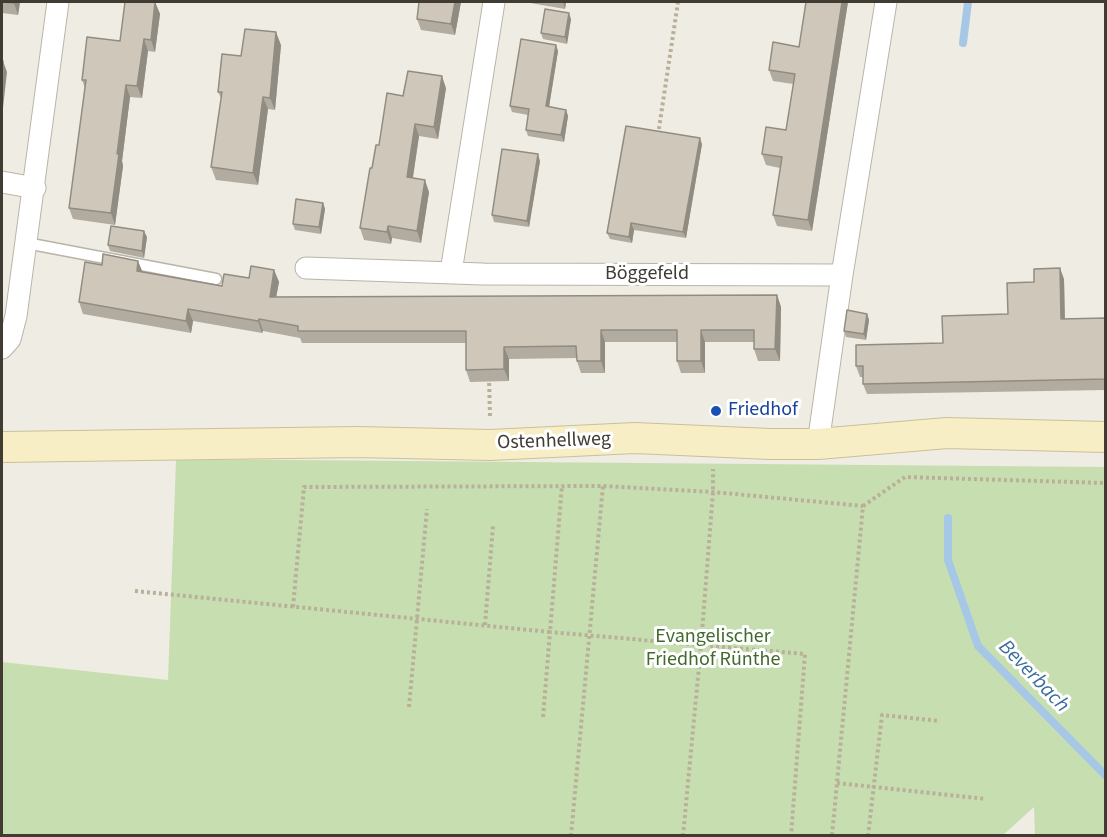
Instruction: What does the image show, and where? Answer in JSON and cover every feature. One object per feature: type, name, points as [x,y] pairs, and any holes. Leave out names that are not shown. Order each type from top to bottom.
[{"type":"main road","name":"Ostenhellweg","points":[[2,447],[358,442],[490,445],[636,438],[818,444],[946,433],[1106,437]]},
{"type":"street","points":[[2,348],[10,339],[16,316],[35,188],[58,2]]},
{"type":"street","points":[[451,272],[494,2]]},
{"type":"street","points":[[818,444],[842,275],[886,2]]},
{"type":"street","points":[[2,182],[35,188]]},
{"type":"street","name":"Böggefeld","points":[[306,268],[495,274],[842,275]]},
{"type":"lane","points":[[26,243],[216,279]]},
{"type":"path","points":[[657,139],[678,2]]},
{"type":"path","points":[[489,370],[490,409]]},
{"type":"path","points":[[683,836],[713,492],[713,442]]},
{"type":"path","points":[[293,607],[303,487],[603,486],[713,492],[863,506],[904,477],[1106,483]]},
{"type":"path","points":[[543,717],[562,485]]},
{"type":"path","points":[[571,836],[603,486]]},
{"type":"path","points":[[832,836],[863,506]]},
{"type":"path","points":[[409,707],[427,509]]},
{"type":"path","points":[[485,626],[493,526]]},
{"type":"path","points":[[135,591],[485,626],[805,654],[791,836]]},
{"type":"path","points":[[868,836],[882,715],[940,721]]},
{"type":"path","points":[[837,783],[986,799]]},
{"type":"green space","name":"Evangelischer Friedhof Rünthe","points":[[176,459],[1105,467],[1105,835],[1035,835],[1034,807],[1002,836],[2,836],[2,662],[168,680]]},
{"type":"building","points":[[125,2],[155,2],[151,40],[144,39],[137,86],[126,85],[111,213],[69,208],[86,80],[82,80],[87,37],[120,41]]},
{"type":"building","points":[[419,2],[455,2],[451,24],[417,19]]},
{"type":"building","points":[[806,2],[842,2],[808,220],[773,215],[782,157],[762,154],[766,127],[786,130],[795,74],[769,70],[773,42],[799,47]]},
{"type":"building","points":[[545,9],[569,13],[565,37],[541,33]]},
{"type":"building","points":[[245,29],[276,32],[270,98],[263,97],[253,173],[211,167],[222,92],[218,92],[222,54],[241,56]]},
{"type":"building","points":[[521,39],[556,45],[546,106],[566,110],[561,135],[526,130],[529,109],[510,106]]},
{"type":"building","points":[[408,71],[442,76],[434,127],[415,124],[407,177],[425,180],[417,231],[388,226],[387,232],[360,228],[370,168],[372,168],[376,145],[379,145],[387,93],[403,96]]},
{"type":"building","points":[[626,126],[700,138],[683,232],[631,223],[629,237],[607,233]]},
{"type":"building","points":[[502,149],[538,154],[527,221],[492,215]]},
{"type":"building","points":[[296,199],[323,203],[319,227],[293,224]]},
{"type":"building","points":[[111,226],[144,231],[142,251],[108,245]]},
{"type":"building","points":[[103,254],[138,261],[137,271],[222,286],[224,274],[249,278],[251,266],[274,270],[270,297],[777,295],[775,349],[754,349],[754,330],[701,330],[701,361],[677,361],[677,330],[601,330],[601,361],[577,361],[576,346],[504,347],[504,369],[466,370],[466,331],[298,331],[298,326],[188,309],[186,321],[79,302],[85,262],[102,265]]},
{"type":"building","points":[[1060,268],[1061,319],[1106,318],[1106,379],[863,384],[863,366],[856,366],[856,345],[943,343],[942,316],[1008,314],[1007,283],[1034,282],[1034,269]]},
{"type":"building","points":[[847,310],[867,314],[864,334],[844,331]]},
{"type":"waterway","name":"Beverbach","points":[[963,43],[968,2]]},
{"type":"waterway","name":"Beverbach","points":[[948,518],[948,560],[978,646],[1106,776]]},
{"type":"place","name":"Friedhof","points":[[716,411]]}]
